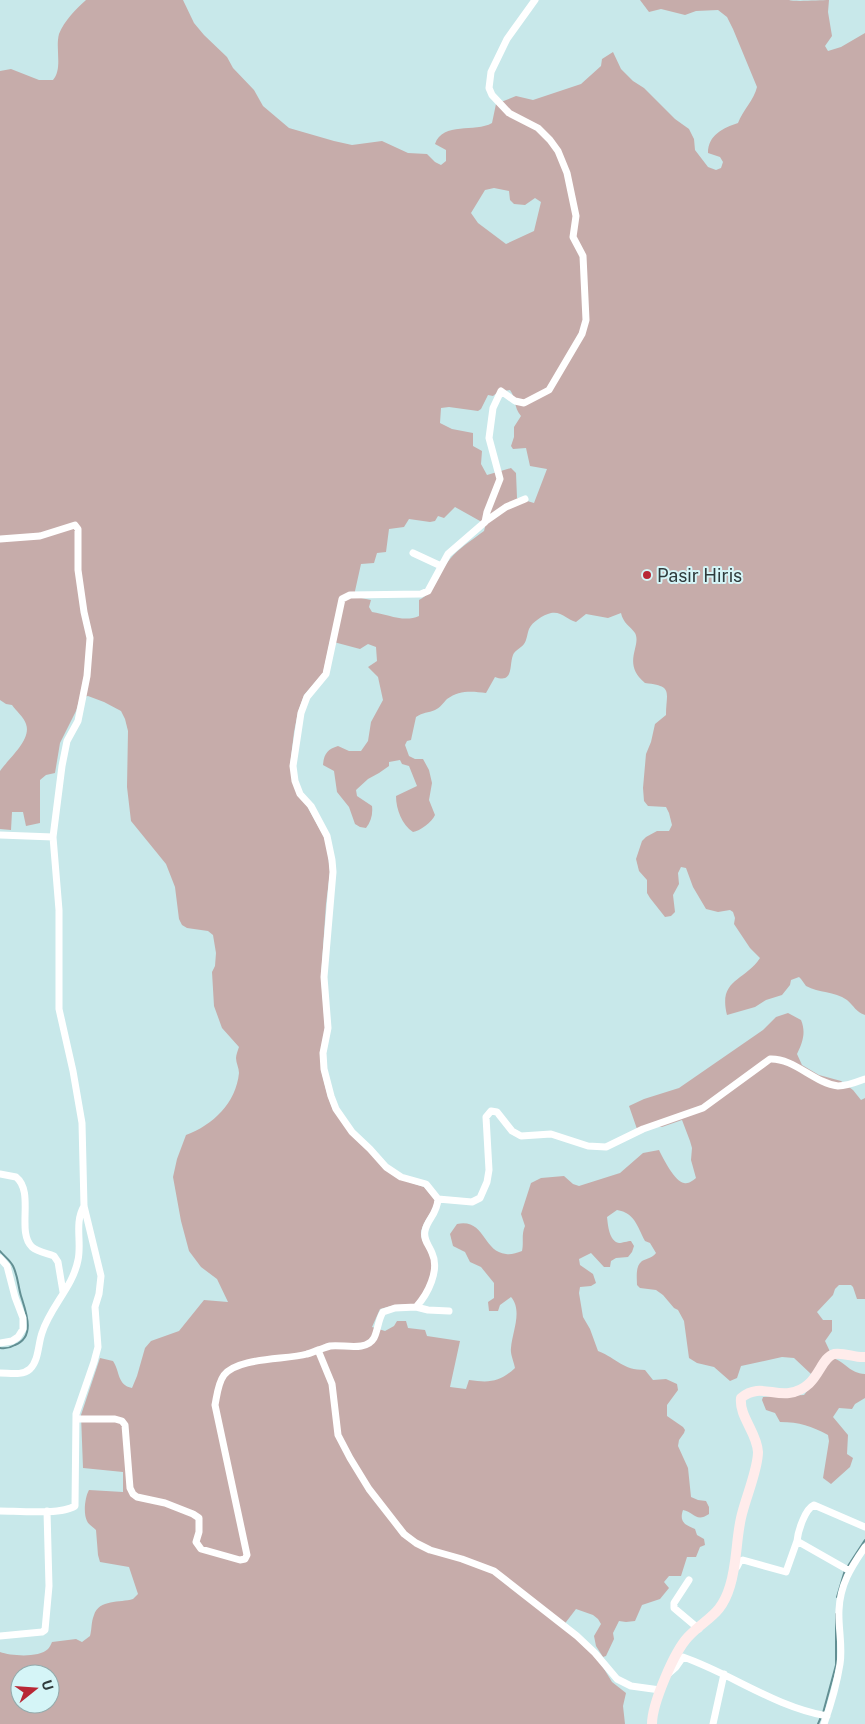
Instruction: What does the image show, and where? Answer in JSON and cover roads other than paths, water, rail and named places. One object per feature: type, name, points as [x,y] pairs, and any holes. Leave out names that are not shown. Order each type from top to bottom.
[{"type":"street","points":[[485,522],[500,479],[488,438],[493,408],[501,391],[515,401],[524,404],[549,390],[582,334],[586,320],[583,256],[573,237],[576,216],[567,173],[558,152],[550,140],[538,128],[509,113],[492,96],[489,88],[491,72],[507,39],[535,0]]},
{"type":"street","points":[[525,499],[494,514],[448,554],[428,591],[423,594],[350,595],[342,599],[326,674],[307,697],[301,713],[293,766],[295,781],[300,794],[311,806],[327,836],[332,860],[333,872],[324,978],[328,1028],[323,1053],[324,1069],[330,1096],[336,1109],[352,1132],[370,1148],[386,1167],[402,1177],[426,1184],[438,1199],[472,1202],[480,1198],[487,1182],[489,1170],[486,1117],[491,1111],[497,1112],[512,1131],[521,1136],[551,1134],[588,1146],[606,1147],[643,1129],[703,1108],[770,1060],[783,1061],[839,1086],[865,1079]]},
{"type":"street","points":[[0,539],[40,536],[75,525],[78,530],[78,570],[90,638],[87,676],[78,721],[68,741],[62,766],[53,837],[59,910],[59,1008],[82,1123],[84,1206],[101,1276],[100,1292],[94,1315],[98,1347],[76,1419],[75,1506],[70,1509],[47,1511],[0,1510]]},
{"type":"street","points":[[413,553],[441,566]]},
{"type":"street","points":[[0,834],[53,837]]},
{"type":"street","points":[[0,1174],[16,1177],[24,1186],[26,1229],[29,1242],[32,1247],[45,1254],[54,1256],[58,1262],[64,1292]]},
{"type":"street","points":[[416,1307],[426,1293],[434,1272],[434,1257],[424,1232],[435,1213],[438,1199]]},
{"type":"street","points":[[0,1373],[22,1373],[30,1369],[36,1361],[44,1327],[74,1272],[78,1259],[79,1216],[84,1206]]},
{"type":"street","points":[[0,1258],[7,1266],[24,1322],[18,1337],[12,1341],[0,1343]]},
{"type":"street","points":[[76,1419],[115,1419],[122,1421],[125,1425],[132,1494],[137,1497],[165,1503],[199,1518],[196,1542],[201,1549],[240,1560],[245,1559],[247,1555],[215,1405],[224,1376],[231,1368],[263,1360],[307,1354],[329,1346],[366,1345],[375,1336],[379,1318],[383,1312],[395,1308],[416,1307],[428,1310],[449,1311]]},
{"type":"street","points":[[318,1350],[332,1384],[338,1434],[369,1489],[404,1534],[430,1550],[494,1571],[577,1636],[595,1653],[617,1679],[631,1686],[660,1690]]},
{"type":"street","points":[[732,1576],[741,1521],[758,1452],[749,1424],[742,1412],[741,1398],[751,1391],[789,1393],[803,1389],[810,1384],[828,1358],[834,1354],[865,1357]]},
{"type":"street","points":[[652,1724],[652,1714],[660,1690],[682,1645],[713,1617],[722,1605],[738,1564],[743,1560],[786,1572],[805,1518],[812,1505],[865,1527]]},
{"type":"street","points":[[0,1636],[42,1632],[45,1630],[48,1586],[47,1511]]},
{"type":"street","points":[[797,1541],[846,1569]]},
{"type":"street","points":[[824,1724],[824,1715],[840,1665],[839,1610],[846,1569],[865,1547]]},
{"type":"street","points":[[690,1580],[674,1603],[674,1608],[699,1629]]},
{"type":"street","points":[[668,1674],[683,1657],[724,1674],[762,1694],[800,1709],[824,1715]]},
{"type":"street","points":[[713,1724],[724,1674]]},
{"type":"waterway","points":[[0,1251],[15,1270],[28,1324],[26,1336],[21,1341],[10,1348],[0,1348]]},
{"type":"waterway","points":[[848,1566],[865,1540]]},
{"type":"waterway","points":[[837,1597],[845,1570]]},
{"type":"waterway","points":[[823,1713],[836,1665],[836,1614]]},
{"type":"waterway","points":[[818,1724],[821,1717]]},
{"type":"place","name":"Pasir Hiris","points":[[647,575]]}]
